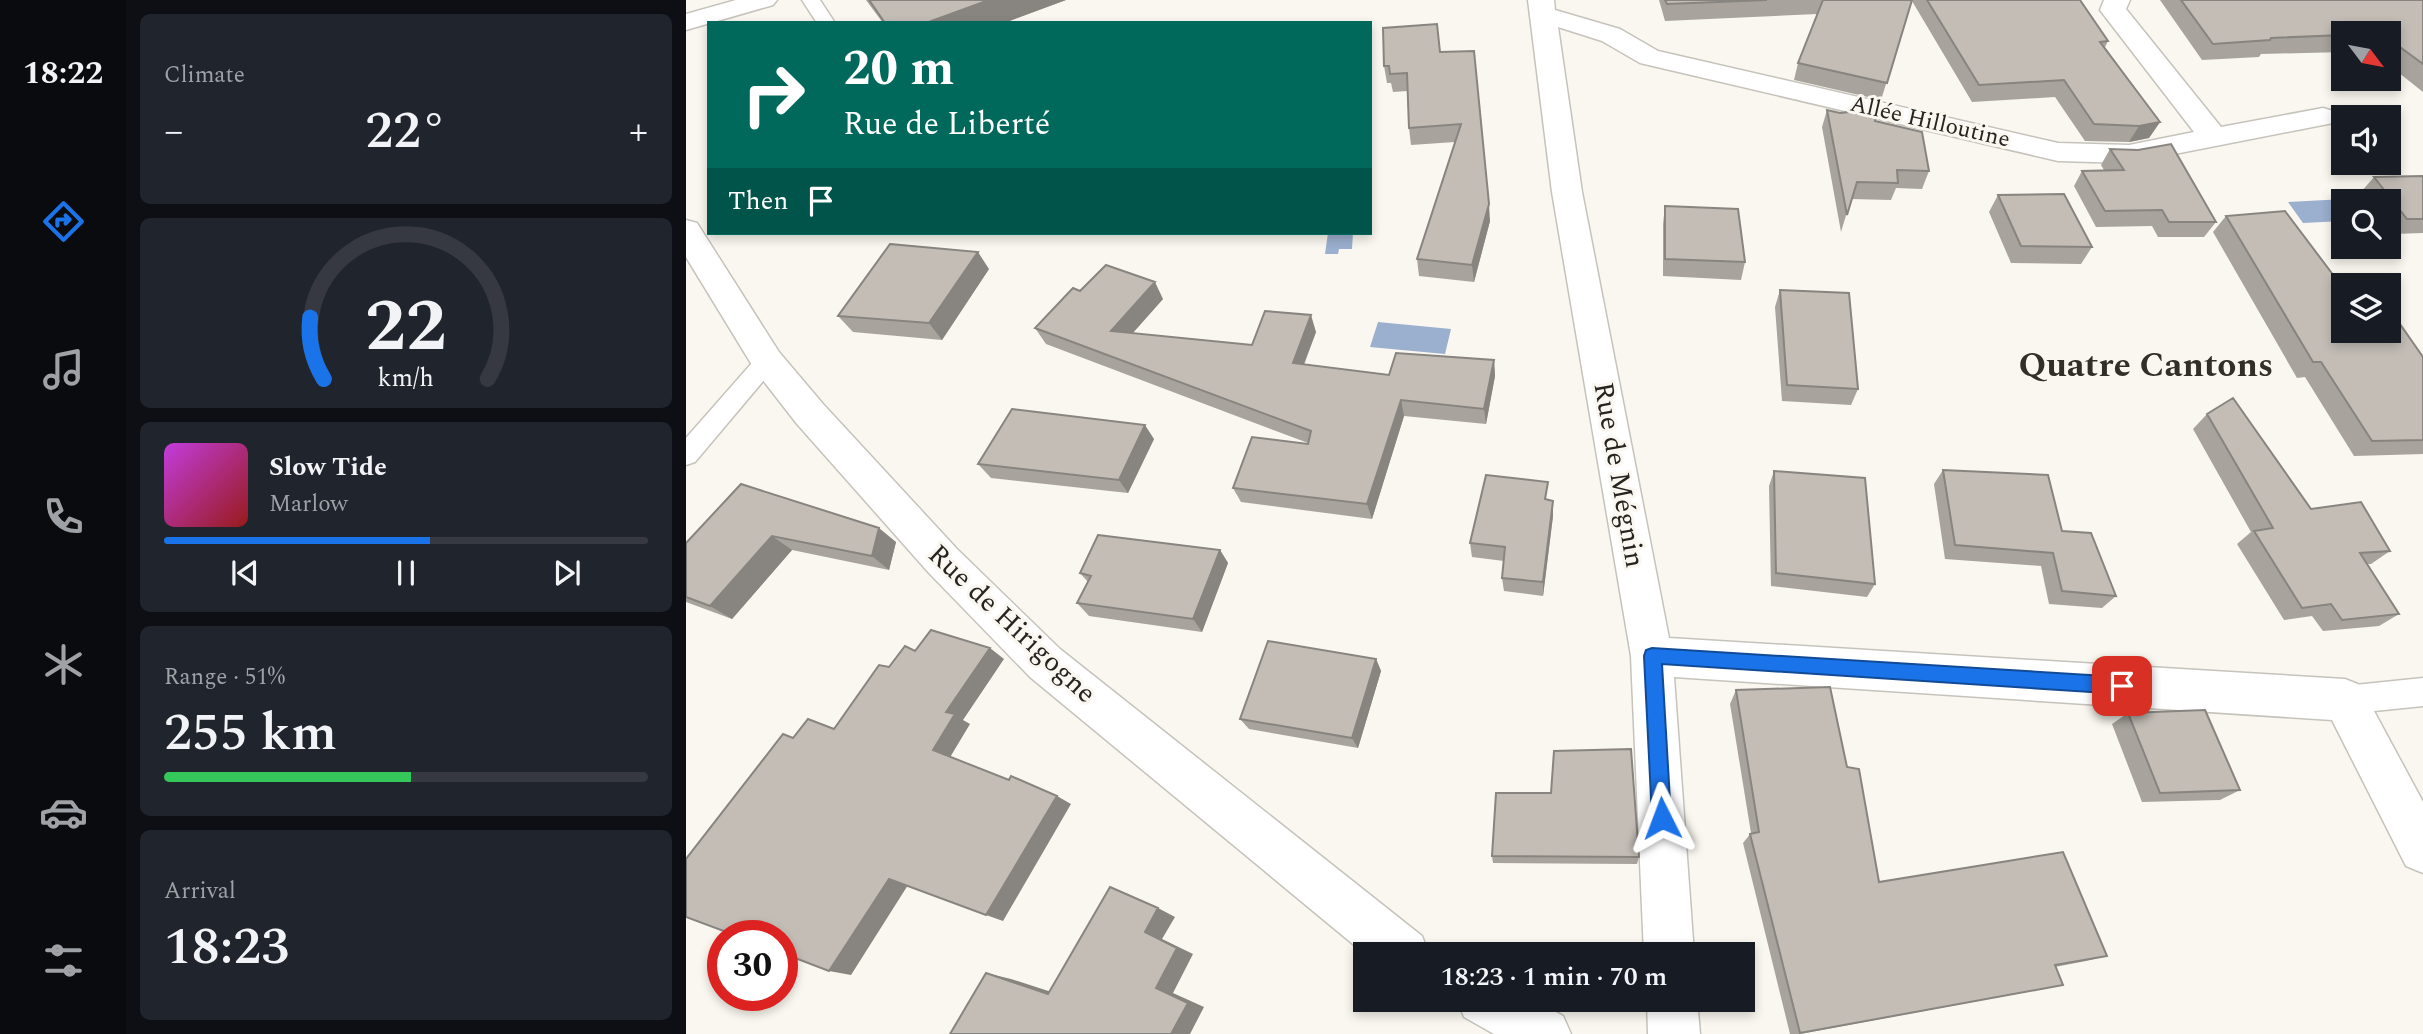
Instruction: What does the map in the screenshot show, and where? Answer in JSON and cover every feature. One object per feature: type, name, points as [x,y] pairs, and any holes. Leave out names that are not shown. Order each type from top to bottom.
[{"type":"street","points":[[686,22],[764,0]]},
{"type":"street","points":[[2117,0],[2113,10],[2214,138]]},
{"type":"street","name":"Allée Hilloutine","points":[[1543,8],[1611,35],[1649,57],[2058,152],[2129,154],[2323,117]]},
{"type":"street","name":"Rue de Mégnin","points":[[1543,8],[1567,192],[1652,656],[1668,942]]},
{"type":"street","name":"Rue de Hirigogne","points":[[686,231],[767,361],[810,414],[943,561],[1045,663],[1389,942]]},
{"type":"street","points":[[1652,656],[2345,701],[2423,849]]},
{"type":"street","points":[[1505,1012],[1545,1034]]},
{"type":"street","points":[[1673,1012],[1674,1034]]},
{"type":"lane","points":[[811,0],[825,21]]},
{"type":"lane","points":[[686,455],[767,361]]},
{"type":"lane","points":[[2345,701],[2423,692]]},
{"type":"water","points":[[2331,200],[2331,222],[2303,223],[2288,202]]},
{"type":"water","points":[[1328,235],[1353,235],[1352,249],[1339,249],[1338,254],[1325,254]]},
{"type":"water","points":[[1378,322],[1451,329],[1445,354],[1370,347]]},
{"type":"building","points":[[869,0],[989,0],[931,21],[884,21]]},
{"type":"building","points":[[1665,0],[1767,0],[1667,4]]},
{"type":"building","points":[[1823,0],[1912,0],[1887,83],[1798,63]]},
{"type":"building","points":[[1927,0],[2080,0],[2108,41],[2100,42],[2160,122],[2139,126],[2094,124],[2064,80],[1979,85]]},
{"type":"building","points":[[2181,0],[2423,0],[2423,64],[2401,48],[2401,21],[2331,21],[2331,36],[2213,44]]},
{"type":"building","points":[[1437,24],[1440,52],[1474,51],[1489,204],[1472,265],[1417,259],[1461,124],[1409,128],[1407,73],[1390,74],[1389,66],[1384,66],[1383,28]]},
{"type":"building","points":[[1879,109],[1875,121],[1922,132],[1929,171],[1897,170],[1898,183],[1857,182],[1847,215],[1827,110],[1840,113]]},
{"type":"building","points":[[2171,144],[2216,222],[2169,222],[2162,210],[2105,211],[2082,171],[2124,170],[2110,149],[2138,150]]},
{"type":"building","points":[[2423,176],[2423,219],[2407,219],[2401,211],[2401,189],[2383,189],[2374,177]]},
{"type":"building","points":[[2064,194],[2092,247],[2021,246],[1998,195]]},
{"type":"building","points":[[1665,206],[1738,209],[1745,262],[1665,259]]},
{"type":"building","points":[[2285,211],[2332,273],[2331,343],[2401,343],[2401,326],[2423,357],[2423,440],[2372,441],[2321,362],[2313,362],[2226,216]]},
{"type":"building","points":[[890,244],[978,252],[929,323],[838,316]]},
{"type":"building","points":[[1106,265],[1155,282],[1111,331],[1252,345],[1265,311],[1311,315],[1293,363],[1389,375],[1396,353],[1494,360],[1484,409],[1401,400],[1367,504],[1233,488],[1252,437],[1308,444],[1311,431],[1035,328],[1073,288],[1080,291]]},
{"type":"building","points":[[1780,290],[1849,293],[1858,389],[1787,385]]},
{"type":"building","points":[[2233,398],[2311,509],[2361,502],[2390,551],[2360,553],[2399,614],[2342,620],[2331,604],[2302,608],[2254,531],[2273,528],[2207,414]]},
{"type":"building","points":[[1012,409],[1145,425],[1119,480],[978,464]]},
{"type":"building","points":[[1943,470],[2048,475],[2062,531],[2091,533],[2116,596],[2062,591],[2053,553],[1955,545]]},
{"type":"building","points":[[1774,471],[1865,478],[1875,584],[1776,573]]},
{"type":"building","points":[[1486,475],[1548,482],[1545,499],[1553,501],[1543,582],[1502,578],[1505,547],[1470,543]]},
{"type":"building","points":[[741,484],[879,528],[872,556],[772,536],[710,606],[686,597],[686,543]]},
{"type":"building","points":[[1098,535],[1220,550],[1193,619],[1077,603],[1091,576],[1080,573]]},
{"type":"building","points":[[931,630],[990,648],[946,712],[955,714],[933,750],[1009,780],[1011,776],[1057,796],[986,915],[889,879],[829,971],[798,959],[798,920],[707,920],[707,925],[686,917],[686,859],[783,734],[793,738],[808,719],[834,729],[879,665],[889,667],[905,646],[915,651]]},
{"type":"building","points":[[1268,641],[1376,659],[1352,738],[1240,719]]},
{"type":"building","points":[[1830,687],[1847,767],[1859,769],[1879,882],[2063,852],[2107,956],[2055,965],[2063,985],[1800,1033],[1750,834],[1759,832],[1736,690]]},
{"type":"building","points":[[2205,710],[2240,790],[2160,793],[2128,713]]},
{"type":"building","points":[[1631,749],[1639,857],[1492,856],[1496,793],[1551,793],[1554,751]]},
{"type":"building","points":[[1110,887],[1158,908],[1145,932],[1177,948],[1156,988],[1188,1003],[1171,1034],[950,1034],[986,973],[1048,994]]},
{"type":"district","name":"Quatre Cantons","points":[[2146,365]]},
{"type":"route","points":[[1662,818],[1652,656],[2122,686]]}]
